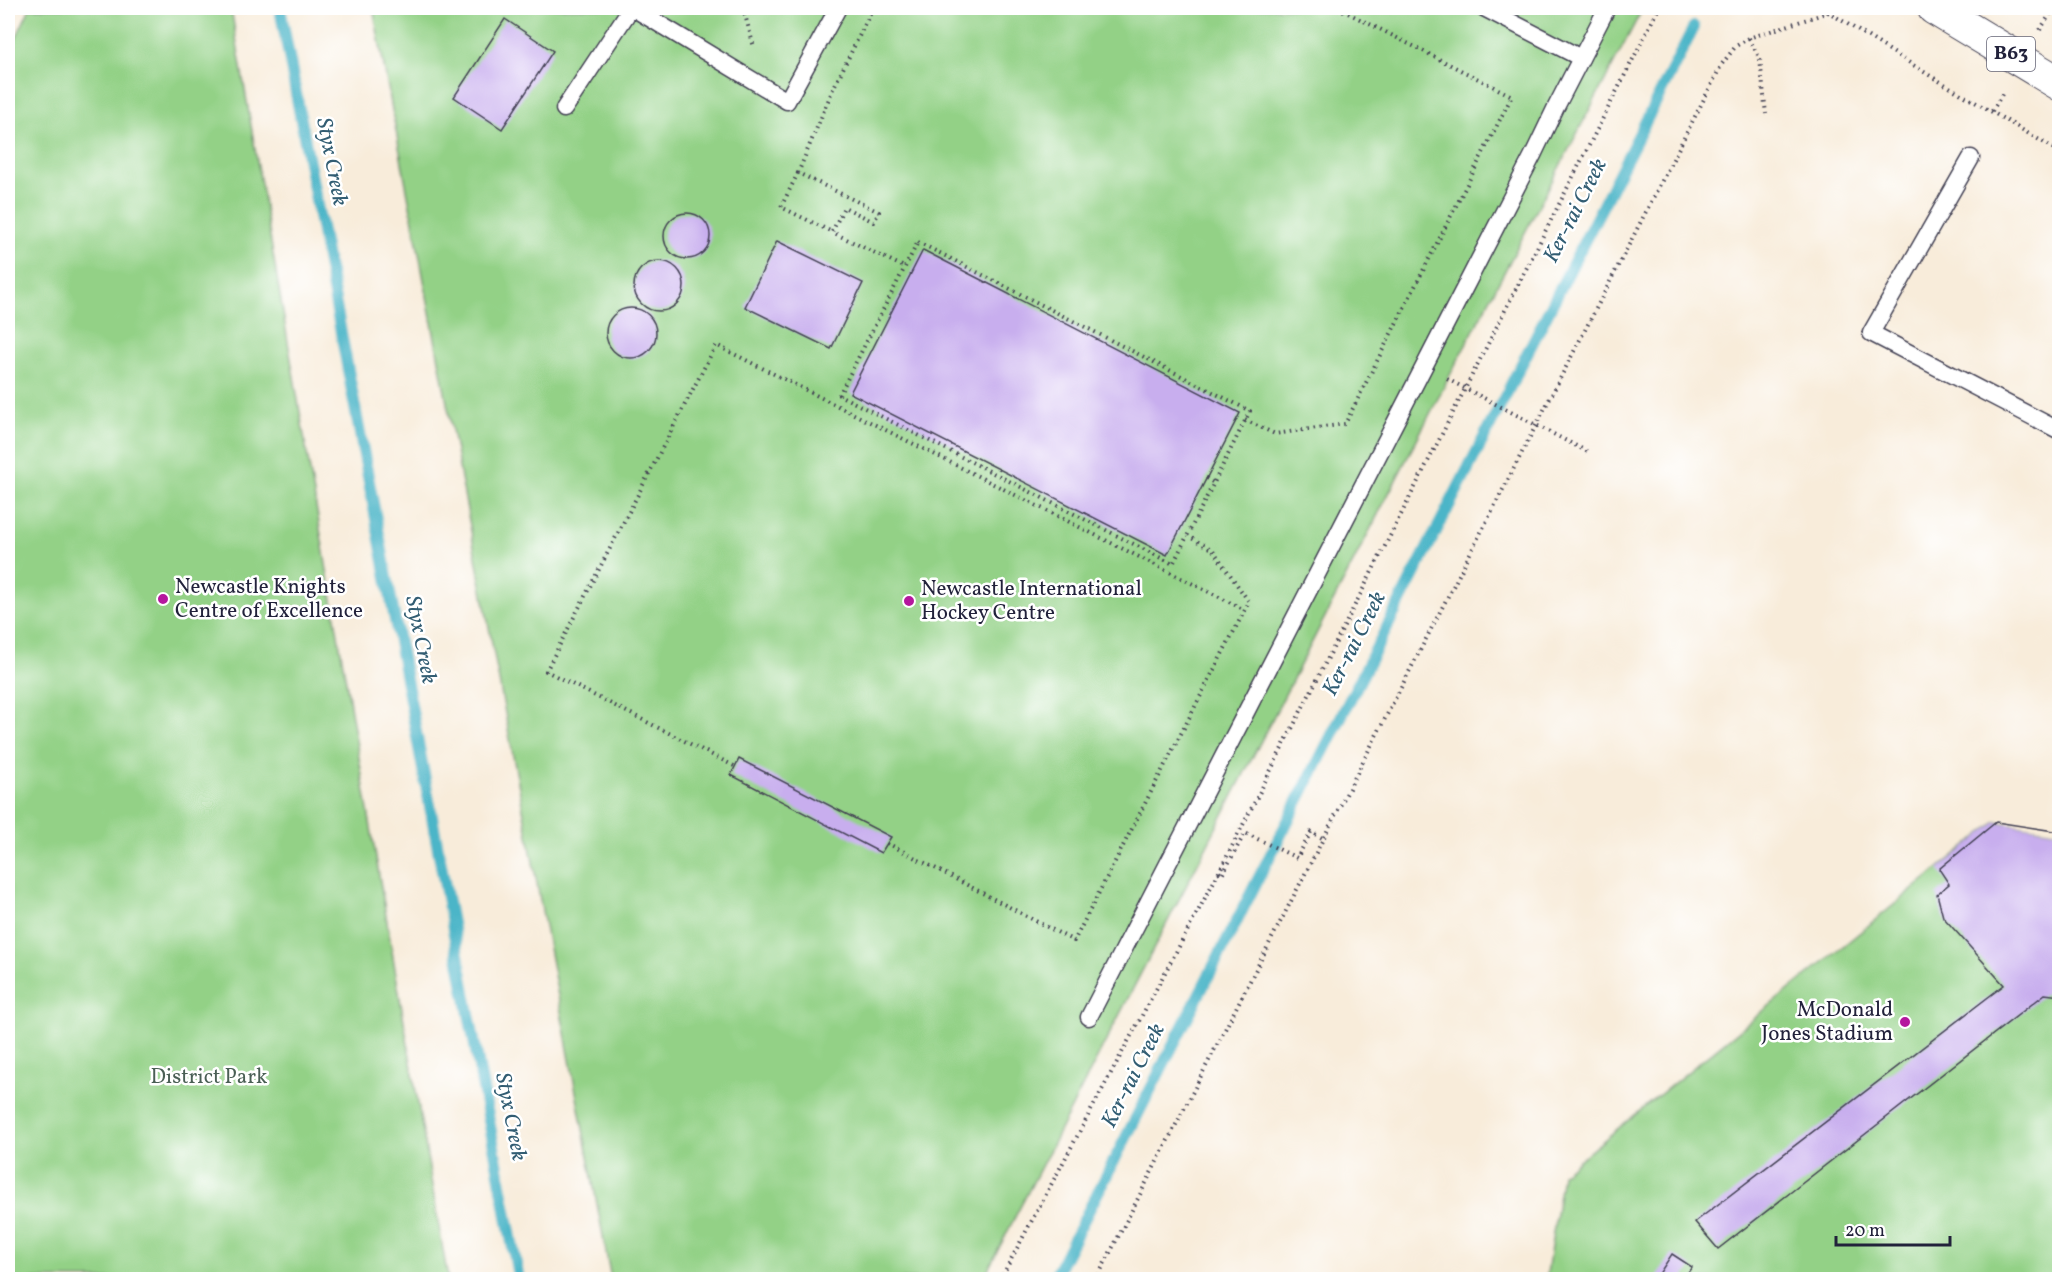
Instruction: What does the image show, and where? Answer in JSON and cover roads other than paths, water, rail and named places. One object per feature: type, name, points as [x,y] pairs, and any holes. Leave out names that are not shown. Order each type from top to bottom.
[{"type":"main road","name":"B63","points":[[1934,8],[2060,84]]},
{"type":"lane","points":[[564,109],[632,8],[787,101],[838,8]]},
{"type":"lane","points":[[1484,8],[1581,58]]},
{"type":"lane","points":[[1089,1017],[1607,8]]},
{"type":"lane","points":[[1971,158],[1871,333],[2060,431]]},
{"type":"waterway","name":"Styx Creek","points":[[280,8],[519,1280]]},
{"type":"waterway","name":"Ker-rai Creek","points":[[1053,1280],[1694,27]]},
{"type":"place","name":"Newcastle Knights Centre of Excellence","points":[[163,599]]},
{"type":"place","name":"Newcastle International Hockey Centre","points":[[909,601]]},
{"type":"place","name":"McDonald Jones Stadium","points":[[1905,1022]]},
{"type":"park label","name":"District Park","points":[[209,1077]]}]
